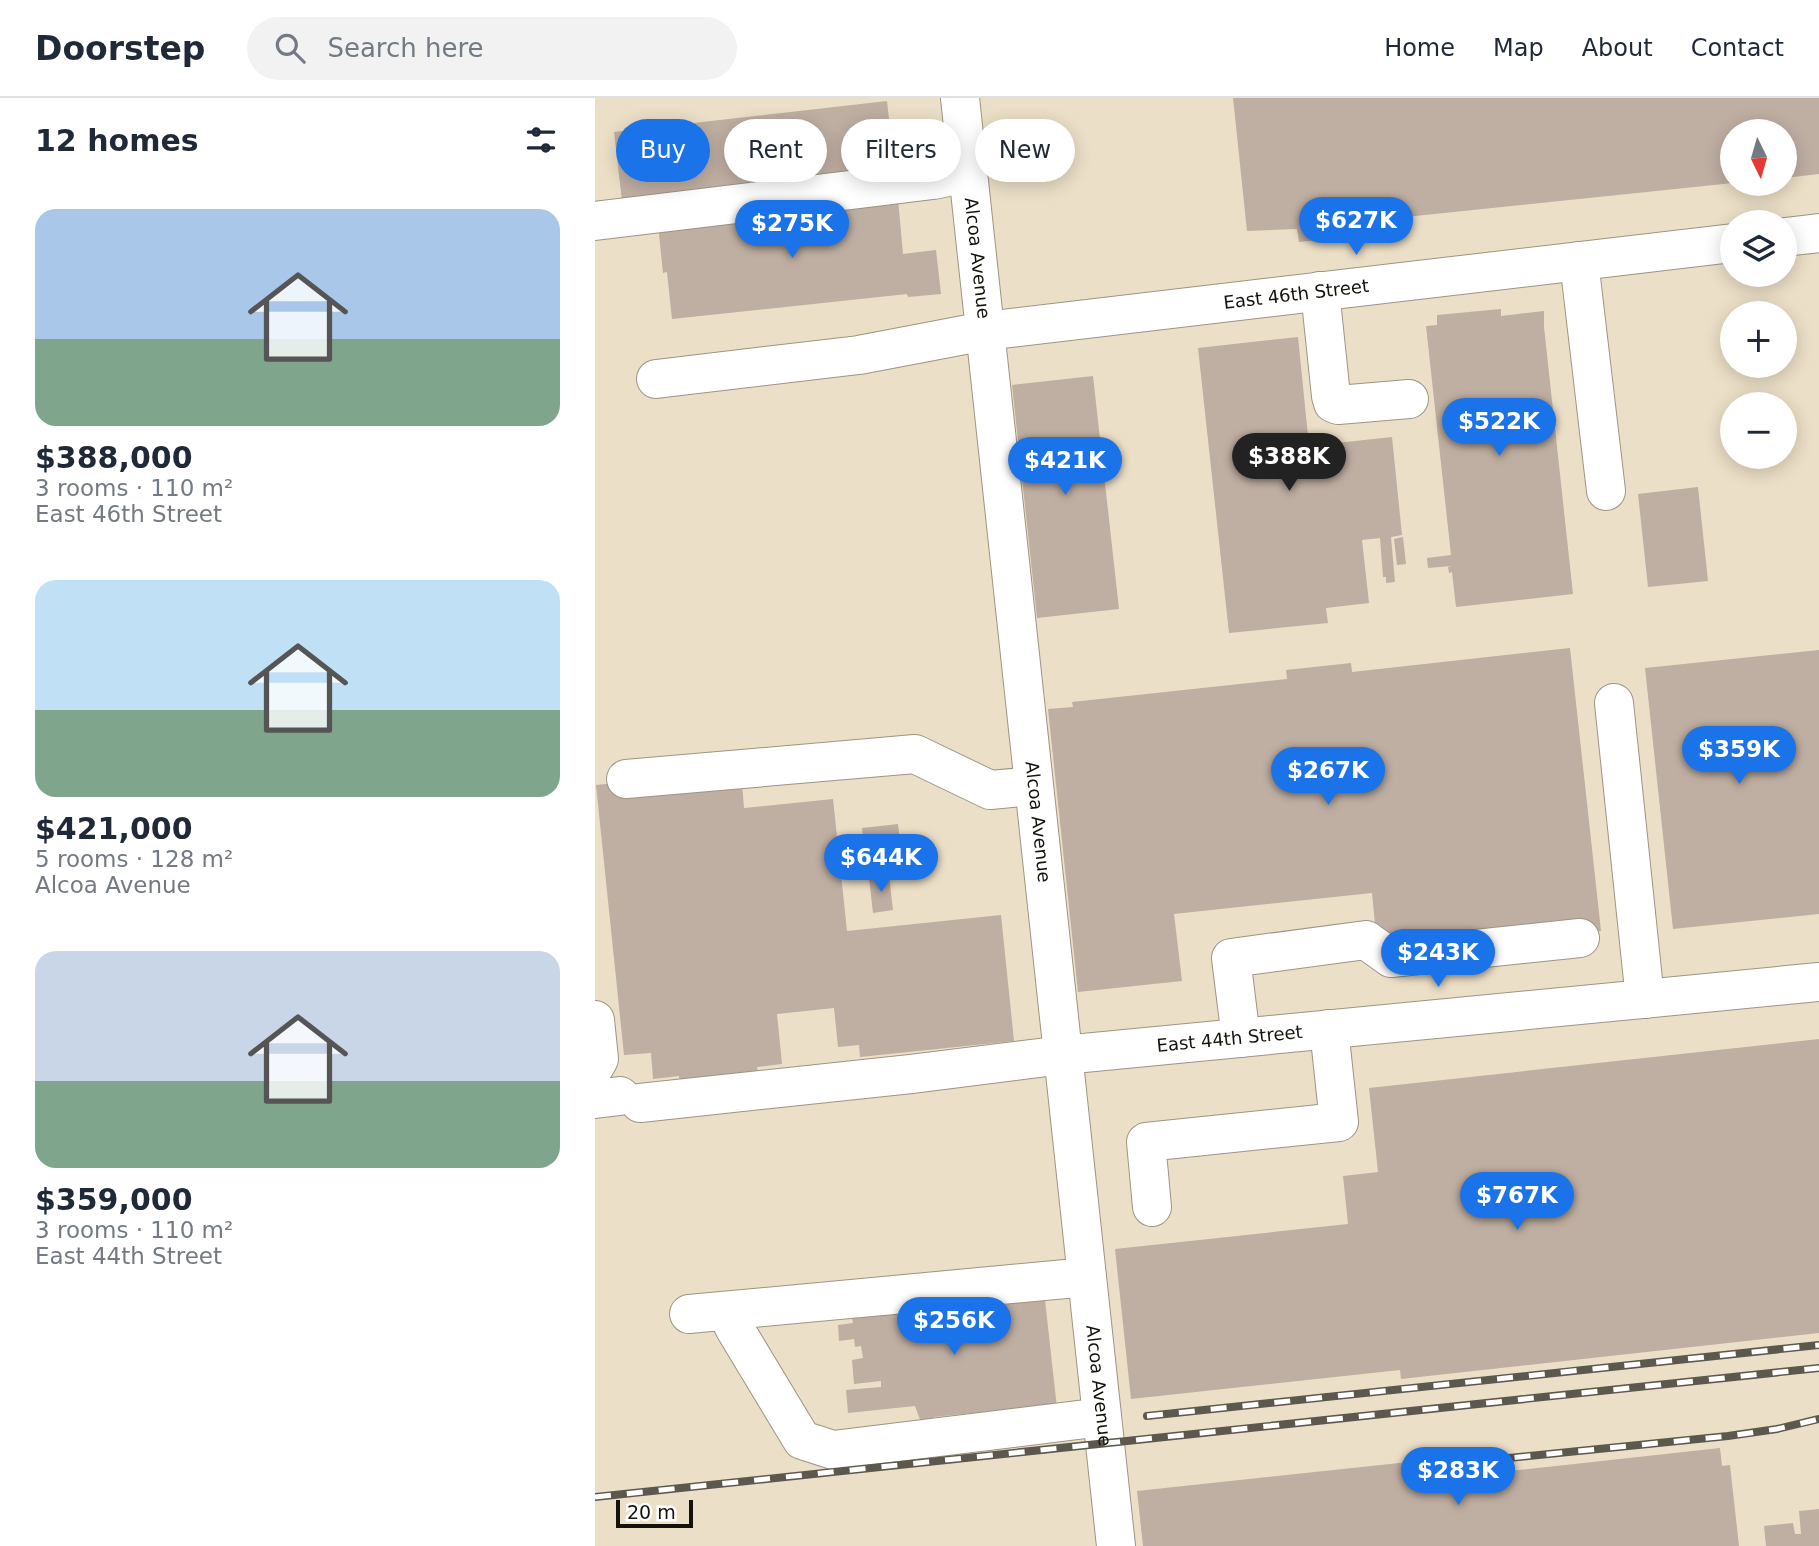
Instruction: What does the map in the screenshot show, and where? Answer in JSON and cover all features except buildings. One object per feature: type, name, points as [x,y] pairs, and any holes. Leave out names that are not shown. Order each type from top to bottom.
[{"type":"street","name":"Alcoa Avenue","points":[[960,98],[1116,1546]]},
{"type":"street","points":[[595,220],[968,173]]},
{"type":"street","points":[[1797,236],[1819,233]]},
{"type":"street","name":"East 46th Street","points":[[656,379],[859,355],[985,331],[1720,245]]},
{"type":"street","points":[[1579,261],[1606,491]]},
{"type":"street","points":[[1320,291],[1333,403],[1338,405],[1409,399]]},
{"type":"street","points":[[1614,703],[1645,999]]},
{"type":"street","points":[[627,779],[915,754],[991,790],[1034,786]]},
{"type":"street","points":[[1241,1038],[1231,958],[1366,940],[1391,958],[1580,938]]},
{"type":"street","name":"East 44th Street","points":[[618,1099],[911,1074],[1063,1055],[1819,982]]},
{"type":"street","points":[[595,1020],[599,1059],[595,1066]]},
{"type":"street","points":[[1152,1206],[1146,1142],[1339,1122],[1329,1029]]},
{"type":"street","points":[[689,1314],[1087,1277]]},
{"type":"street","points":[[726,1311],[802,1440],[833,1450],[1102,1417]]},
{"type":"shaded area","points":[[595,98],[1819,98],[1819,1546],[595,1546]]},
{"type":"railway","points":[[1147,1416],[1819,1345]]},
{"type":"railway","points":[[595,1497],[1819,1368]]},
{"type":"railway","points":[[1419,1467],[1728,1436],[1777,1429],[1819,1419]]}]
